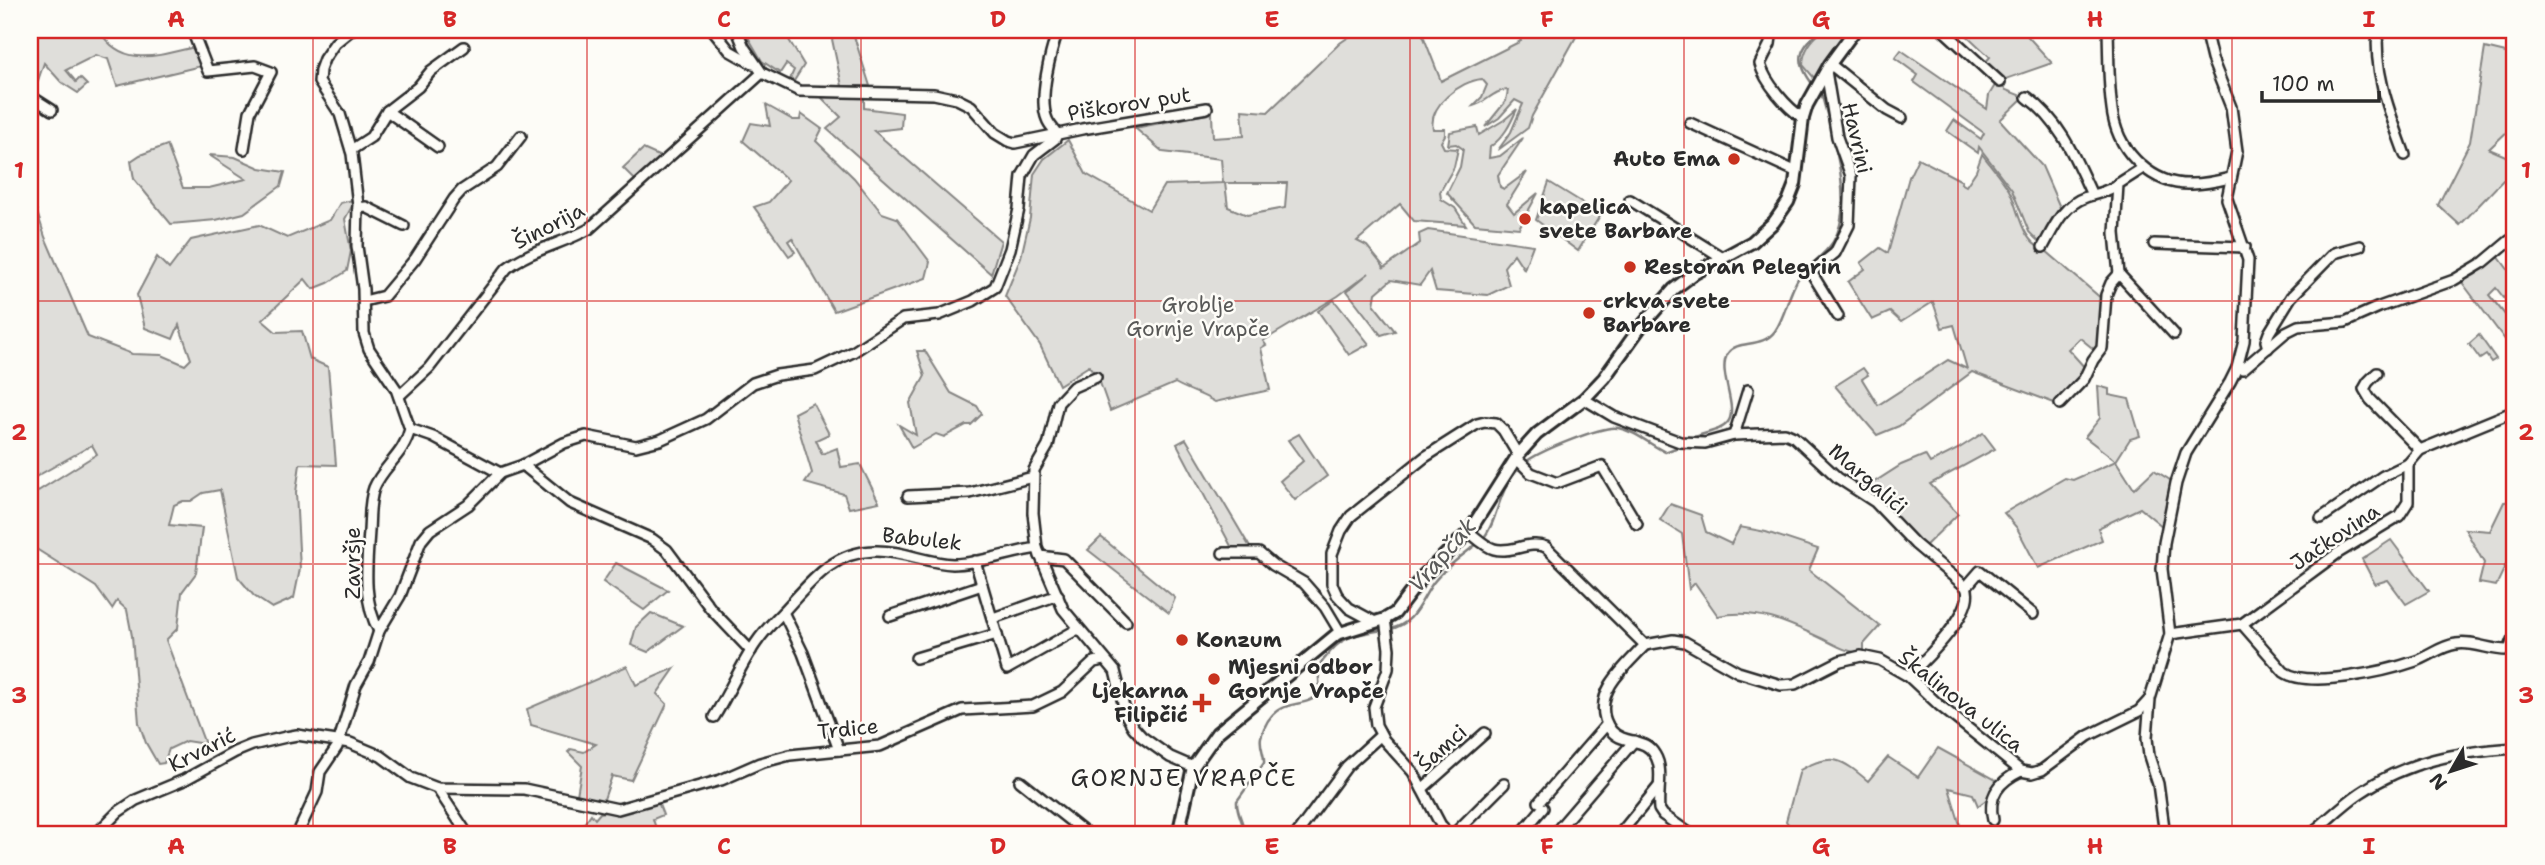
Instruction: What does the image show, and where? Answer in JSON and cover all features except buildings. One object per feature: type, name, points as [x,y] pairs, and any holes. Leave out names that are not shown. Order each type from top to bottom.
[{"type":"main road","points":[[1178,835],[1193,767],[1200,753],[1217,733],[1340,632],[1383,624],[1395,613],[1423,576],[1477,537],[1537,434],[1584,399],[1604,378],[1642,325],[1674,289],[1695,273],[1752,243],[1774,222],[1788,202],[1797,172],[1803,118],[1828,67],[1855,30]]},
{"type":"street","points":[[192,30],[208,71],[255,66],[271,72],[250,112],[244,149]]},
{"type":"street","points":[[351,30],[329,52],[319,76],[321,86],[340,114],[351,150],[358,208],[356,246],[367,343],[399,396],[410,429],[433,437],[500,473]]},
{"type":"street","points":[[713,30],[730,51],[754,65]]},
{"type":"street","points":[[737,30],[754,65]]},
{"type":"street","points":[[298,835],[317,792],[320,772],[335,752],[352,694],[369,662],[379,631],[400,597],[425,535],[468,505],[500,473],[523,465],[564,443],[586,436],[636,446],[660,440],[706,419],[753,383],[777,375],[815,370],[853,352],[903,319],[939,315],[973,301],[995,287],[1010,249],[1019,209],[1022,176],[1034,155],[1057,134],[1047,119],[1044,105],[1049,66],[1058,30]]},
{"type":"street","points":[[1772,30],[1770,44],[1761,59],[1762,70],[1781,96],[1803,118]]},
{"type":"street","points":[[1943,30],[2000,82]]},
{"type":"street","points":[[2108,30],[2113,116],[2122,142],[2143,168],[2161,178],[2184,184],[2230,178]]},
{"type":"street","points":[[2165,835],[2158,784],[2149,757],[2147,738],[2150,698],[2170,634],[2162,569],[2164,543],[2176,482],[2186,453],[2237,368],[2244,341],[2248,260],[2228,206],[2230,178],[2237,151],[2231,107],[2212,60],[2205,30]]},
{"type":"street","points":[[2378,30],[2378,60],[2392,121],[2405,155]]},
{"type":"street","points":[[351,150],[371,137],[387,111],[418,87],[431,71],[464,47]]},
{"type":"street","name":"Piškorov put","points":[[754,65],[762,73],[799,91],[934,94],[957,99],[971,106],[995,133],[1008,142],[1208,108]]},
{"type":"street","points":[[1828,67],[1902,118]]},
{"type":"street","name":"Havrini","points":[[1828,67],[1837,137],[1851,176],[1849,225],[1835,253],[1811,272],[1838,316]]},
{"type":"street","name":"Šinorija","points":[[399,396],[429,368],[507,268],[522,257],[573,238],[589,229],[762,73]]},
{"type":"street","points":[[30,96],[52,110]]},
{"type":"street","points":[[2027,97],[2040,106],[2062,134],[2092,195]]},
{"type":"street","points":[[387,111],[438,147]]},
{"type":"street","points":[[1690,123],[1797,172]]},
{"type":"street","points":[[364,301],[384,296],[415,259],[454,199],[462,190],[497,167],[521,136]]},
{"type":"street","points":[[2043,247],[2059,217],[2076,200],[2111,190],[2143,168]]},
{"type":"street","points":[[2118,184],[2115,233],[2119,274],[2174,334]]},
{"type":"street","points":[[1630,200],[1723,258]]},
{"type":"street","points":[[358,208],[366,207],[404,226]]},
{"type":"street","points":[[2237,368],[2243,369],[2286,331],[2298,326],[2345,322],[2454,280],[2484,262],[2515,238]]},
{"type":"street","points":[[2154,244],[2245,247]]},
{"type":"street","points":[[2268,348],[2266,341],[2269,333],[2291,297],[2334,253],[2360,246]]},
{"type":"street","points":[[2060,404],[2084,379],[2102,348],[2106,295],[2119,274]]},
{"type":"street","points":[[2377,373],[2364,389],[2370,399],[2420,450]]},
{"type":"street","points":[[1096,377],[1073,387],[1058,403],[1048,446],[1034,470],[1039,552],[1063,609],[1077,629],[1099,649],[1104,660],[1115,671],[1126,715],[1133,727],[1170,757],[1193,767]]},
{"type":"street","points":[[1734,435],[1748,390]]},
{"type":"street","name":"Margalići","points":[[1584,399],[1614,417],[1684,443],[1705,443],[1734,435],[1785,433],[1794,437],[1838,478],[1875,502],[1918,547],[1966,587]]},
{"type":"street","points":[[2321,518],[2383,476],[2408,464],[2420,450],[2515,411]]},
{"type":"street","points":[[1433,835],[1445,831],[1407,765],[1381,735],[1374,715],[1374,707],[1388,669],[1383,624],[1349,608],[1332,584],[1332,554],[1341,531],[1351,516],[1425,457],[1477,424],[1485,422],[1496,423],[1503,429],[1520,462],[1557,483],[1602,466],[1637,524]]},
{"type":"street","name":"Završje","points":[[379,631],[372,619],[366,575],[371,506],[376,485],[400,453],[410,429]]},
{"type":"street","name":"Jačkovina","points":[[2170,634],[2242,624],[2338,553],[2399,516],[2408,502],[2408,464]]},
{"type":"street","points":[[523,465],[570,503],[652,539],[667,550],[711,609],[751,651]]},
{"type":"street","points":[[908,496],[970,493],[1033,477]]},
{"type":"street","points":[[1477,537],[1489,547],[1502,550],[1538,544],[1546,547],[1645,645],[1607,691],[1603,708],[1606,724],[1613,733],[1646,745],[1657,757],[1661,812],[1692,835]]},
{"type":"street","name":"Babulek","points":[[714,717],[751,651],[768,627],[820,572],[843,558],[874,551],[898,552],[953,564],[1039,552]]},
{"type":"street","points":[[1039,552],[1064,559],[1126,622]]},
{"type":"street","points":[[1223,553],[1259,553],[1273,565],[1304,583],[1325,607],[1340,632]]},
{"type":"street","points":[[975,561],[1007,669],[1077,629]]},
{"type":"street","points":[[1908,676],[1945,638],[1966,602],[1966,587],[1980,571],[2033,614]]},
{"type":"street","points":[[890,616],[982,585]]},
{"type":"street","points":[[993,618],[1058,595]]},
{"type":"street","points":[[783,612],[803,653],[839,750]]},
{"type":"street","points":[[2242,624],[2290,677],[2312,680],[2356,675],[2415,662],[2456,643],[2509,650],[2515,635]]},
{"type":"street","points":[[916,658],[997,634]]},
{"type":"street","name":"Škalinova ulica","points":[[1645,645],[1673,640],[1685,642],[1738,672],[1782,685],[1795,684],[1840,661],[1861,656],[1880,660],[1908,676],[1939,705],[2021,771],[2032,773],[2042,770],[2088,736],[2139,711],[2150,698]]},
{"type":"street","name":"Trdice","points":[[339,740],[381,756],[411,778],[436,788],[524,789],[618,809],[721,780],[781,757],[806,752],[880,746],[962,710],[1044,703],[1062,692],[1094,662],[1104,660]]},
{"type":"street","points":[[1524,834],[1541,805],[1606,724]]},
{"type":"street","name":"Šamci","points":[[1422,789],[1485,733]]},
{"type":"street","name":"Krvarić","points":[[96,835],[118,812],[136,800],[184,780],[252,745],[297,735],[339,740]]},
{"type":"street","points":[[1296,835],[1347,766],[1381,735]]},
{"type":"street","points":[[1560,827],[1634,741]]},
{"type":"street","points":[[2309,835],[2358,794],[2390,775],[2432,758],[2515,748]]},
{"type":"street","name":"Škalinova ulica","points":[[1993,820],[1991,808],[1997,787],[2005,779],[2021,771]]},
{"type":"street","points":[[1020,781],[1088,835]]},
{"type":"street","points":[[1453,835],[1504,784]]},
{"type":"street","points":[[1619,835],[1658,786]]},
{"type":"street","points":[[436,788],[468,835]]},
{"type":"green space","points":[[30,30],[99,30],[109,43],[131,55],[157,55],[199,46],[205,65],[117,86],[108,59],[96,55],[66,70],[76,82],[80,78],[87,85],[78,93],[61,82],[44,63],[33,95],[30,95]]},
{"type":"green space","points":[[770,30],[783,30],[804,65],[794,81],[790,79],[794,70],[786,64],[780,73],[762,61],[748,37]]},
{"type":"green space","points":[[830,30],[852,30],[870,86],[842,86]]},
{"type":"green space","name":"Groblje Gornje Vrapče","points":[[1359,30],[1421,30],[1441,81],[1521,41],[1516,30],[1573,30],[1577,35],[1528,128],[1498,150],[1511,132],[1523,104],[1515,100],[1499,118],[1485,127],[1506,101],[1508,90],[1498,92],[1473,106],[1482,97],[1487,85],[1482,79],[1473,81],[1447,96],[1435,112],[1433,129],[1445,129],[1441,142],[1444,148],[1458,149],[1454,167],[1440,192],[1441,199],[1455,208],[1466,225],[1414,221],[1400,204],[1357,241],[1367,246],[1383,269],[1420,243],[1419,234],[1428,230],[1533,245],[1524,269],[1514,254],[1504,267],[1509,285],[1488,295],[1436,291],[1430,271],[1420,285],[1391,280],[1376,293],[1374,305],[1395,331],[1381,335],[1347,291],[1369,273],[1338,296],[1263,341],[1266,345],[1261,348],[1270,390],[1215,402],[1175,383],[1110,411],[1098,377],[1089,366],[1059,385],[1040,345],[1005,296],[1021,257],[1030,218],[1034,174],[1044,159],[1068,140],[1086,174],[1149,210],[1164,185],[1223,183],[1221,159],[1163,152],[1135,128],[1212,113],[1213,138],[1244,136],[1242,110],[1268,112],[1340,43]],"holes":[[[1225,183],[1287,183],[1285,208],[1247,215],[1228,207]]]},
{"type":"green space","points":[[1824,30],[1846,30],[1815,79],[1803,65],[1803,60],[1809,45]]},
{"type":"green space","points":[[1961,30],[2022,30],[2052,63],[2000,81],[1983,65],[1990,57]]},
{"type":"green space","points":[[2485,48],[2510,54],[2508,102],[2515,106],[2515,124],[2489,149],[2515,160],[2515,182],[2503,180],[2460,225],[2438,205],[2470,142]]},
{"type":"green space","points":[[1901,50],[1987,109],[1989,95],[1997,82],[2006,90],[2024,97],[2000,120],[2042,166],[2062,212],[2042,245],[2029,232],[2012,190],[1979,147],[1978,153],[1947,131],[1954,120],[1981,139],[1984,133],[1914,82],[1918,75],[1895,58]]},
{"type":"green space","points":[[821,97],[864,98],[864,108],[902,113],[901,128],[874,131],[1001,241],[991,274],[827,129],[841,117]]},
{"type":"green space","points":[[766,105],[793,120],[800,120],[801,114],[822,129],[816,141],[854,178],[882,213],[897,218],[930,262],[926,278],[834,311],[792,238],[788,241],[795,252],[789,256],[754,207],[769,202],[788,180],[743,141],[751,123],[770,126]]},
{"type":"green space","points":[[1517,109],[1506,130],[1490,147],[1489,158],[1500,156],[1523,138],[1498,175],[1500,187],[1504,189],[1527,172],[1507,204],[1514,213],[1538,193],[1519,228],[1475,224],[1447,193],[1460,167],[1463,149],[1456,144],[1448,145],[1450,132],[1477,127],[1479,135]]},
{"type":"green space","points":[[167,145],[183,188],[209,188],[246,179],[209,155],[235,157],[260,168],[285,172],[281,186],[244,213],[216,220],[171,224],[134,179],[131,161]]},
{"type":"green space","points":[[643,149],[661,157],[635,180],[623,168]]},
{"type":"green space","points":[[1982,154],[2009,190],[2031,240],[2103,300],[2102,334],[2096,351],[2080,338],[2068,349],[2086,369],[2083,377],[2057,404],[1972,372],[1899,426],[1877,435],[1835,386],[1863,368],[1868,375],[1862,379],[1878,405],[1948,360],[1967,369],[1954,325],[1942,328],[1933,302],[1901,322],[1890,312],[1872,320],[1848,282],[1865,269],[1861,263],[1880,248],[1888,253],[1909,177],[1918,158],[1962,181],[1966,186],[1976,171]]},
{"type":"green space","points":[[1549,182],[1601,214],[1578,251],[1536,220]]},
{"type":"green space","points":[[30,190],[45,237],[88,337],[132,354],[162,355],[185,365],[191,359],[179,325],[173,339],[145,328],[137,295],[157,257],[169,269],[191,240],[259,225],[287,238],[330,220],[340,203],[356,199],[345,219],[351,251],[347,271],[313,289],[305,279],[262,320],[276,332],[302,331],[310,359],[328,367],[336,465],[300,464],[296,492],[300,569],[294,598],[272,608],[254,596],[238,577],[220,490],[203,493],[191,501],[174,505],[169,525],[202,528],[196,573],[182,592],[178,628],[166,640],[205,744],[186,741],[169,749],[164,763],[158,764],[139,723],[132,636],[127,610],[117,601],[112,609],[96,587],[30,545],[30,483],[38,491],[97,454],[92,445],[30,480]]},
{"type":"green space","points":[[2498,256],[2515,279],[2515,312],[2496,288],[2489,295],[2511,322],[2515,319],[2515,353],[2461,281],[2475,275]]},
{"type":"green space","points":[[1334,300],[1369,344],[1349,355],[1318,311]]},
{"type":"green space","points":[[2479,335],[2496,359],[2491,362],[2486,355],[2480,359],[2469,344]]},
{"type":"green space","points":[[917,351],[925,351],[951,393],[977,406],[982,414],[971,425],[944,437],[936,434],[912,448],[899,425],[916,435],[910,403],[925,376]]},
{"type":"green space","points":[[2098,386],[2109,389],[2109,395],[2129,399],[2140,436],[2130,439],[2116,461],[2085,437],[2100,418]]},
{"type":"green space","points":[[813,403],[829,434],[816,440],[822,454],[837,448],[841,467],[860,464],[879,502],[849,508],[844,494],[805,483],[812,473],[794,413]]},
{"type":"green space","points":[[1983,433],[1995,449],[1930,484],[1958,514],[1923,548],[1862,490],[1901,465],[1925,455],[1930,463]]},
{"type":"green space","points":[[1299,434],[1327,476],[1295,500],[1280,481],[1303,461],[1288,440]]},
{"type":"green space","points":[[1186,439],[1251,549],[1232,548],[1177,444]]},
{"type":"green space","points":[[2116,461],[2134,489],[2154,470],[2178,485],[2169,532],[2140,508],[2098,528],[2102,540],[2038,568],[2017,528],[2004,513],[2065,478],[2073,480]]},
{"type":"green space","points":[[2515,501],[2515,546],[2496,586],[2479,583],[2484,563],[2465,529],[2490,531],[2504,502]]},
{"type":"green space","points":[[1670,504],[1701,515],[1706,532],[1731,544],[1740,527],[1766,532],[1818,549],[1809,570],[1880,626],[1864,644],[1864,653],[1843,649],[1772,618],[1746,614],[1718,616],[1695,583],[1689,589],[1682,534],[1660,520]]},
{"type":"green space","points":[[1101,537],[1175,598],[1169,613],[1088,550]]},
{"type":"green space","points":[[2391,540],[2429,591],[2406,604],[2388,580],[2375,584],[2362,559]]},
{"type":"green space","points":[[616,563],[668,590],[644,610],[603,582]]},
{"type":"green space","points":[[651,613],[683,626],[648,652],[631,645],[636,627]]},
{"type":"green space","points":[[627,666],[636,685],[675,668],[657,694],[667,704],[631,780],[612,776],[603,802],[577,795],[582,766],[568,752],[571,749],[584,752],[596,744],[531,725],[527,709]]},
{"type":"green space","points":[[1938,748],[1998,781],[1986,800],[1978,806],[1973,794],[1949,788],[1963,835],[1796,835],[1786,821],[1800,770],[1811,764],[1836,760],[1851,767],[1868,781],[1888,757],[1918,777]]},
{"type":"green space","points":[[658,802],[663,815],[653,819],[658,835],[599,835],[597,832],[591,835],[583,825],[591,814],[595,819],[600,813]]},
{"type":"waterway","name":"Vrapčak","points":[[1814,86],[1804,70],[1801,56],[1807,43],[1821,30]]},
{"type":"waterway","name":"Vrapčak","points":[[1690,440],[1728,422],[1731,407],[1724,369],[1728,353],[1738,346],[1770,337],[1782,318],[1799,277],[1829,247],[1840,227],[1840,170],[1822,96],[1818,91]]},
{"type":"waterway","name":"Vrapčak","points":[[1483,539],[1511,478],[1527,461],[1545,451],[1586,434],[1610,428],[1630,432],[1665,452],[1681,446]]},
{"type":"waterway","name":"Vrapčak","points":[[1390,629],[1411,617],[1438,577],[1478,543]]},
{"type":"waterway","name":"Vrapčak","points":[[1244,835],[1237,801],[1264,763],[1261,737],[1267,723],[1282,708],[1313,699],[1318,693],[1320,665],[1338,644],[1351,637],[1383,630]]},
{"type":"place","name":"Auto Ema","points":[[1734,159]]},
{"type":"place","name":"kapelica svete Barbare","points":[[1525,219]]},
{"type":"place","name":"Restoran Pelegrin","points":[[1630,267]]},
{"type":"place","name":"crkva svete Barbare","points":[[1589,313]]},
{"type":"place","name":"Konzum","points":[[1182,640]]},
{"type":"place","name":"Mjesni odbor Gornje Vrapče","points":[[1214,679]]},
{"type":"place","name":"Ljekarna Filipčić","points":[[1202,703]]},
{"type":"district","name":"GORNJE VRAPČE","points":[[1184,778]]}]
